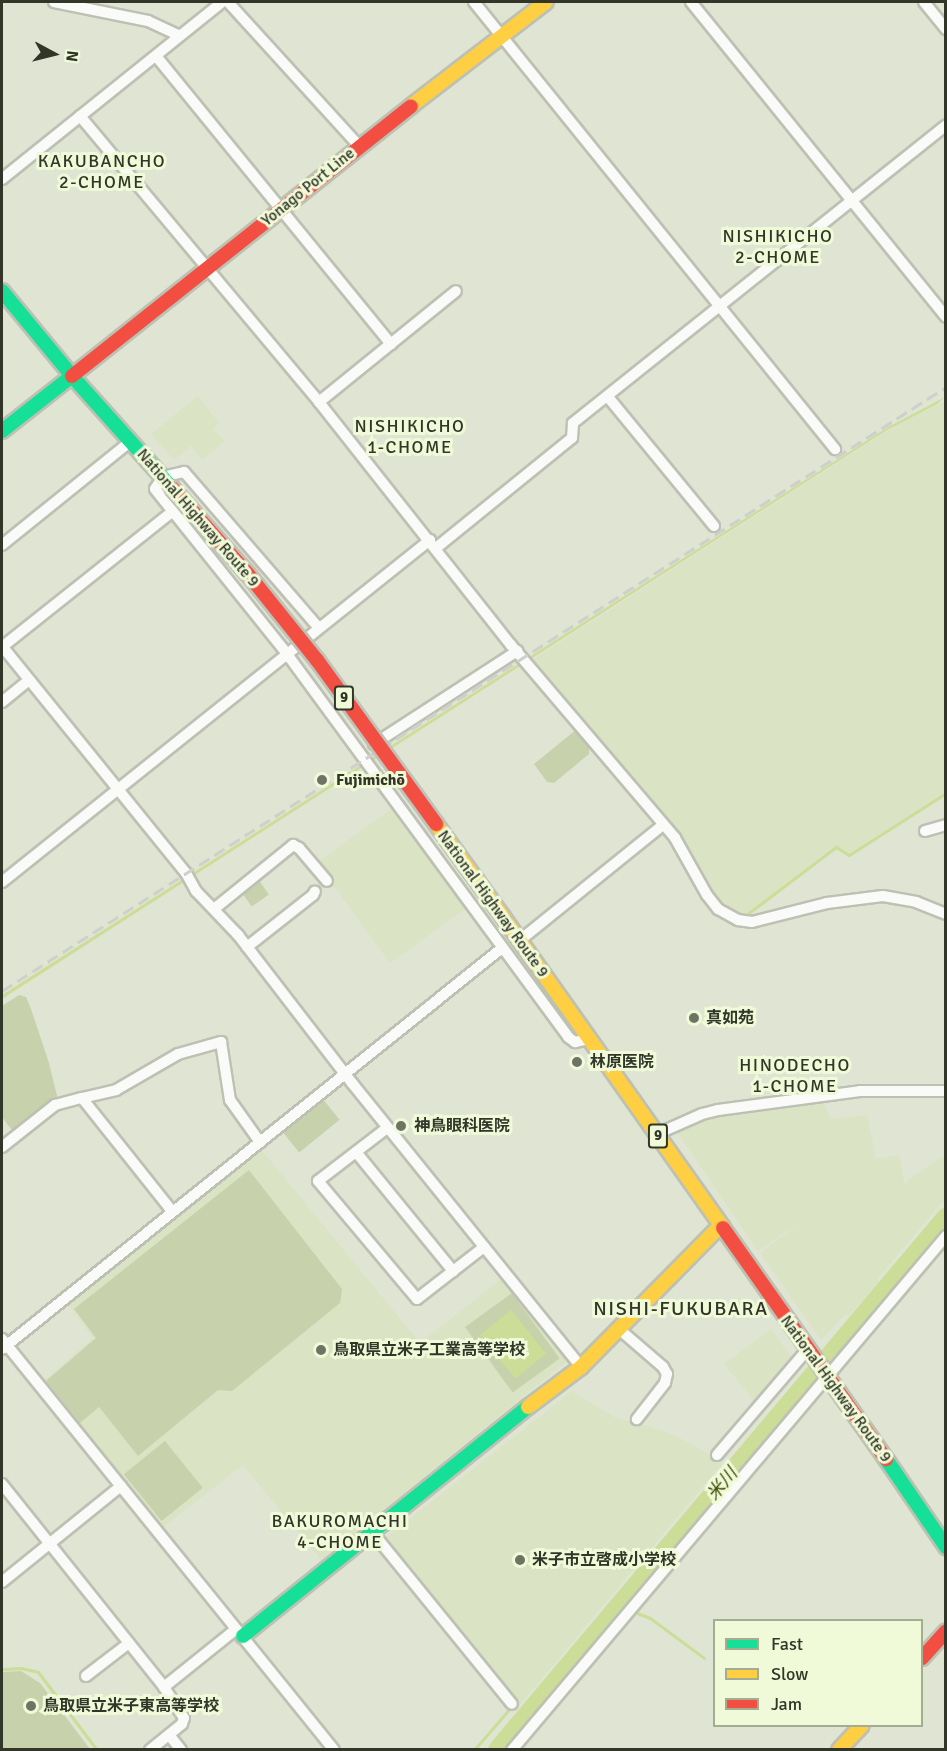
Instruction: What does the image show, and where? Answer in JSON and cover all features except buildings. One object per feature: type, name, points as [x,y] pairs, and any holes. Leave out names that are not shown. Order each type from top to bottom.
[{"type":"main road","name":"Yonago Port Line","points":[[2,431],[359,146],[546,2]]},
{"type":"main road","name":"National Highway Route 9","points":[[4,299],[248,574],[317,660],[657,1134],[825,1376],[894,1470],[945,1548]]},
{"type":"main road","points":[[239,1633],[373,1533],[539,1398],[581,1367],[721,1225]]},
{"type":"main road","points":[[923,1656],[945,1631]]},
{"type":"main road","points":[[839,1749],[859,1727]]},
{"type":"street","points":[[54,2],[92,4],[148,21],[180,36]]},
{"type":"street","points":[[2,179],[222,2]]},
{"type":"street","points":[[228,2],[359,146]]},
{"type":"street","points":[[474,2],[835,449]]},
{"type":"street","points":[[691,2],[945,316]]},
{"type":"street","points":[[924,2],[945,29]]},
{"type":"street","points":[[156,56],[391,344]]},
{"type":"street","points":[[80,116],[209,268],[523,658],[675,838],[713,904],[738,920],[752,922],[865,896],[904,898],[945,914]]},
{"type":"street","points":[[2,882],[318,627],[433,544],[572,438],[573,423],[945,124]]},
{"type":"street","points":[[319,402],[456,291]]},
{"type":"street","points":[[608,397],[714,526]]},
{"type":"street","points":[[2,545],[131,441]]},
{"type":"street","points":[[318,627],[184,472],[163,477],[155,489],[287,654],[568,1037],[575,1042],[589,1039]]},
{"type":"street","points":[[173,511],[2,647],[116,790],[247,946],[344,1074],[581,1367]]},
{"type":"street","points":[[360,753],[523,658]]},
{"type":"street","points":[[2,702],[28,681]]},
{"type":"street","points":[[519,942],[663,825]]},
{"type":"street","points":[[925,831],[945,825]]},
{"type":"street","points":[[214,909],[293,845],[299,848],[327,881]]},
{"type":"street","points":[[247,946],[315,891]]},
{"type":"street","points":[[334,1749],[3,1344],[502,948]]},
{"type":"street","points":[[2,1147],[55,1105],[116,1090],[178,1054],[221,1042],[230,1100],[260,1142]]},
{"type":"street","points":[[657,1134],[702,1114],[718,1110],[860,1091],[945,1091]]},
{"type":"street","points":[[82,1098],[171,1210]]},
{"type":"street","points":[[387,1128],[318,1181],[417,1299],[484,1247]]},
{"type":"street","points":[[356,1152],[453,1271]]},
{"type":"street","points":[[512,1749],[945,1236]]},
{"type":"street","points":[[619,1329],[663,1367],[667,1374],[665,1383],[637,1419]]},
{"type":"street","points":[[717,1455],[809,1353]]},
{"type":"street","points":[[2,1484],[164,1687],[184,1716],[182,1724],[150,1749]]},
{"type":"street","points":[[2,1582],[121,1486]]},
{"type":"street","points":[[373,1533],[512,1704]]},
{"type":"street","points":[[164,1687],[239,1633]]},
{"type":"street","points":[[86,1676],[129,1643]]},
{"type":"street","points":[[170,1735],[181,1749]]},
{"type":"shaded area","points":[[198,396],[219,423],[213,429],[225,441],[202,460],[191,446],[174,460],[151,434]]},
{"type":"shaded area","points":[[945,397],[937,404],[887,430],[2,999],[2,995],[888,427]]},
{"type":"shaded area","points":[[945,401],[945,792],[849,854],[836,847],[745,915],[737,914],[722,906],[708,888],[686,849],[532,660],[901,422]]},
{"type":"shaded area","points":[[577,729],[589,745],[589,754],[554,783],[547,782],[534,764]]},
{"type":"shaded area","points":[[394,807],[467,907],[390,963],[317,863]]},
{"type":"shaded area","points":[[258,879],[269,895],[252,907],[241,891]]},
{"type":"shaded area","points":[[19,995],[26,997],[31,1009],[49,1063],[58,1100],[16,1129],[11,1129],[2,1117],[2,1006]]},
{"type":"shaded area","points":[[322,1098],[340,1120],[299,1152],[282,1131]]},
{"type":"shaded area","points":[[823,1099],[830,1119],[867,1115],[876,1159],[899,1155],[905,1186],[909,1179],[945,1155],[945,1199],[877,1279],[879,1282],[849,1316],[846,1314],[821,1340],[760,1253],[804,1219],[758,1251],[675,1129],[710,1115]]},
{"type":"shaded area","name":"鳥取県立米子工業高等学校","points":[[260,1148],[420,1343],[505,1276],[570,1359],[321,1560],[243,1465],[161,1529],[42,1382],[93,1338],[67,1303]]},
{"type":"shaded area","points":[[249,1170],[342,1289],[340,1303],[232,1391],[218,1390],[138,1456],[99,1407],[80,1423],[46,1381],[96,1338],[74,1309]]},
{"type":"shaded area","points":[[512,1293],[560,1359],[513,1393],[465,1327]]},
{"type":"shaded area","points":[[511,1310],[546,1354],[515,1379],[480,1335]]},
{"type":"shaded area","points":[[771,1329],[793,1359],[756,1403],[724,1364]]},
{"type":"shaded area","name":"米子市立啓成小学校","points":[[572,1391],[614,1417],[664,1431],[686,1441],[719,1460],[721,1465],[519,1706],[384,1539]]},
{"type":"shaded area","points":[[165,1441],[203,1488],[162,1521],[124,1474]]},
{"type":"shaded area","name":"鳥取県立米子東高等学校","points":[[21,1671],[40,1683],[90,1749],[2,1749],[2,1672]]},
{"type":"waterway","points":[[746,915],[836,847],[849,855],[946,793]]},
{"type":"waterway","name":"米川","points":[[498,1750],[946,1218]]},
{"type":"waterway","points":[[637,1613],[650,1618],[704,1658]]},
{"type":"waterway","points":[[2,1669],[21,1668],[38,1672],[97,1750]]},
{"type":"waterway","points":[[474,1750],[511,1707]]},
{"type":"railway","points":[[2,991],[946,387]]},
{"type":"traffic: fast","points":[[2,291],[72,376],[173,489]]},
{"type":"traffic: fast","points":[[2,431],[72,376]]},
{"type":"traffic: fast","points":[[243,1636],[528,1407]]},
{"type":"traffic: fast","points":[[886,1459],[946,1547]]},
{"type":"traffic: slow","points":[[411,106],[546,2]]},
{"type":"traffic: slow","points":[[436,824],[503,917]]},
{"type":"traffic: slow","points":[[503,917],[723,1228]]},
{"type":"traffic: slow","points":[[528,1407],[581,1367],[721,1225]]},
{"type":"traffic: slow","points":[[839,1750],[860,1727]]},
{"type":"traffic: jam","points":[[72,376],[411,106]]},
{"type":"traffic: jam","points":[[173,489],[248,574],[317,660],[436,824]]},
{"type":"traffic: jam","points":[[723,1228],[886,1459]]},
{"type":"traffic: jam","points":[[923,1657],[946,1631]]},
{"type":"place","name":"Fujimichō","points":[[322,780]]},
{"type":"place","name":"真如苑","points":[[694,1018]]},
{"type":"place","name":"林原医院","points":[[577,1062]]},
{"type":"place","name":"神鳥眼科医院","points":[[401,1126]]},
{"type":"place","name":"鳥取県立米子工業高等学校","points":[[321,1350]]},
{"type":"place","name":"米子市立啓成小学校","points":[[520,1560]]},
{"type":"place","name":"鳥取県立米子東高等学校","points":[[31,1706]]},
{"type":"district","name":"KAKUBANCHO 2-CHOME","points":[[102,172]]},
{"type":"district","name":"NISHIKICHO 2-CHOME","points":[[778,247]]},
{"type":"district","name":"NISHIKICHO 1-CHOME","points":[[410,437]]},
{"type":"district","name":"HINODECHO 1-CHOME","points":[[795,1076]]},
{"type":"district","name":"NISHI-FUKUBARA","points":[[681,1308]]},
{"type":"district","name":"BAKUROMACHI 4-CHOME","points":[[340,1532]]}]
